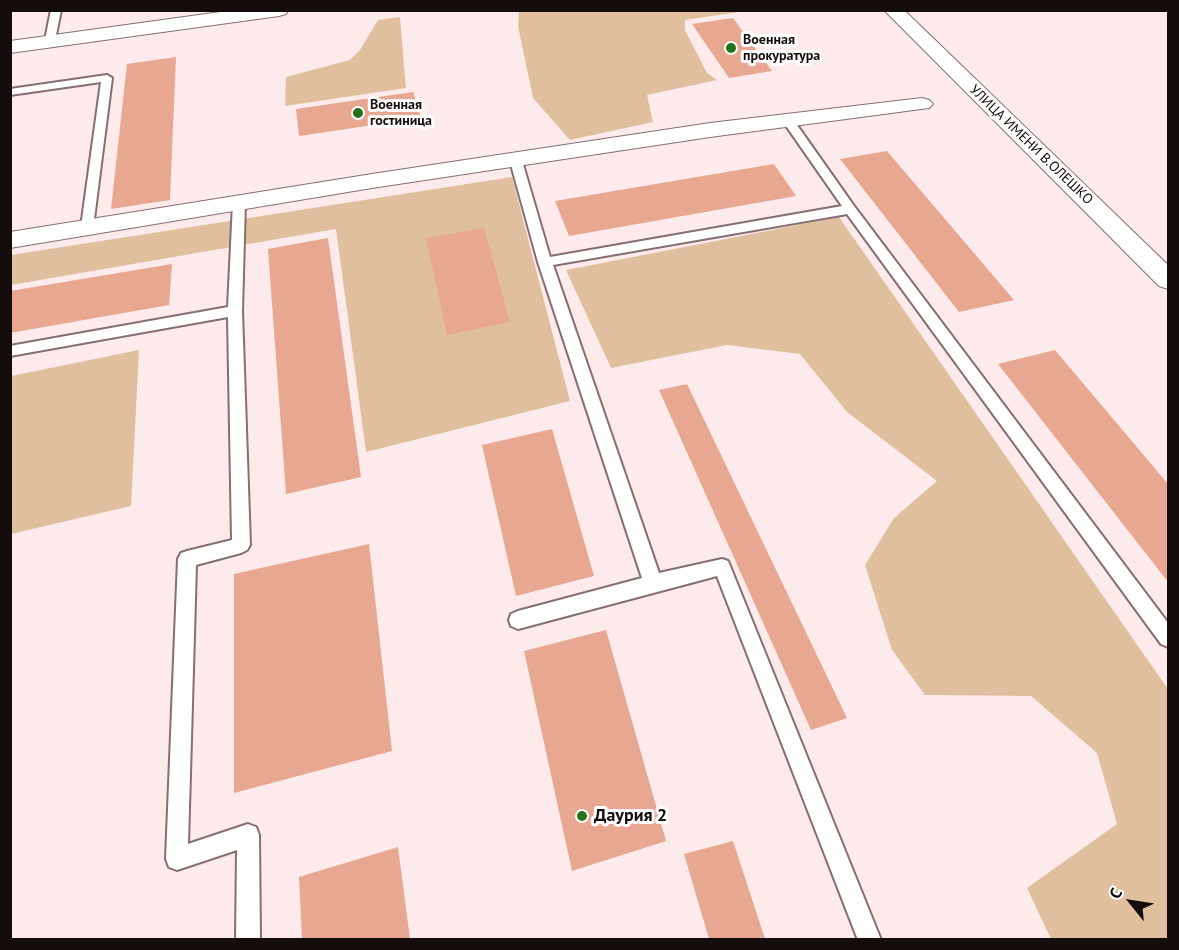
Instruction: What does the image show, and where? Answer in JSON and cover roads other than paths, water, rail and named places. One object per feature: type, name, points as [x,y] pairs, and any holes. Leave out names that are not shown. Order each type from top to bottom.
[{"type":"street","points":[[10,46],[279,10]]},
{"type":"street","name":"УЛИЦА ИМЕНИ В.ОЛЕШКО","points":[[893,10],[1168,280]]},
{"type":"street","points":[[10,240],[788,120],[922,104]]},
{"type":"lane","points":[[50,40],[56,10]]},
{"type":"lane","points":[[10,92],[107,78],[87,227]]},
{"type":"lane","points":[[788,120],[850,209],[1168,638]]},
{"type":"lane","points":[[516,161],[545,262],[653,583]]},
{"type":"lane","points":[[239,203],[235,311],[240,545],[187,560],[177,859],[248,835],[248,939]]},
{"type":"lane","points":[[545,262],[850,209]]},
{"type":"lane","points":[[10,351],[235,311]]},
{"type":"lane","points":[[518,620],[653,583],[722,567],[870,939]]},
{"type":"place","name":"Военная прокуратура","points":[[731,48]]},
{"type":"place","name":"Военная гостиница","points":[[358,113]]},
{"type":"place","name":"Даурия 2","points":[[582,816]]}]
